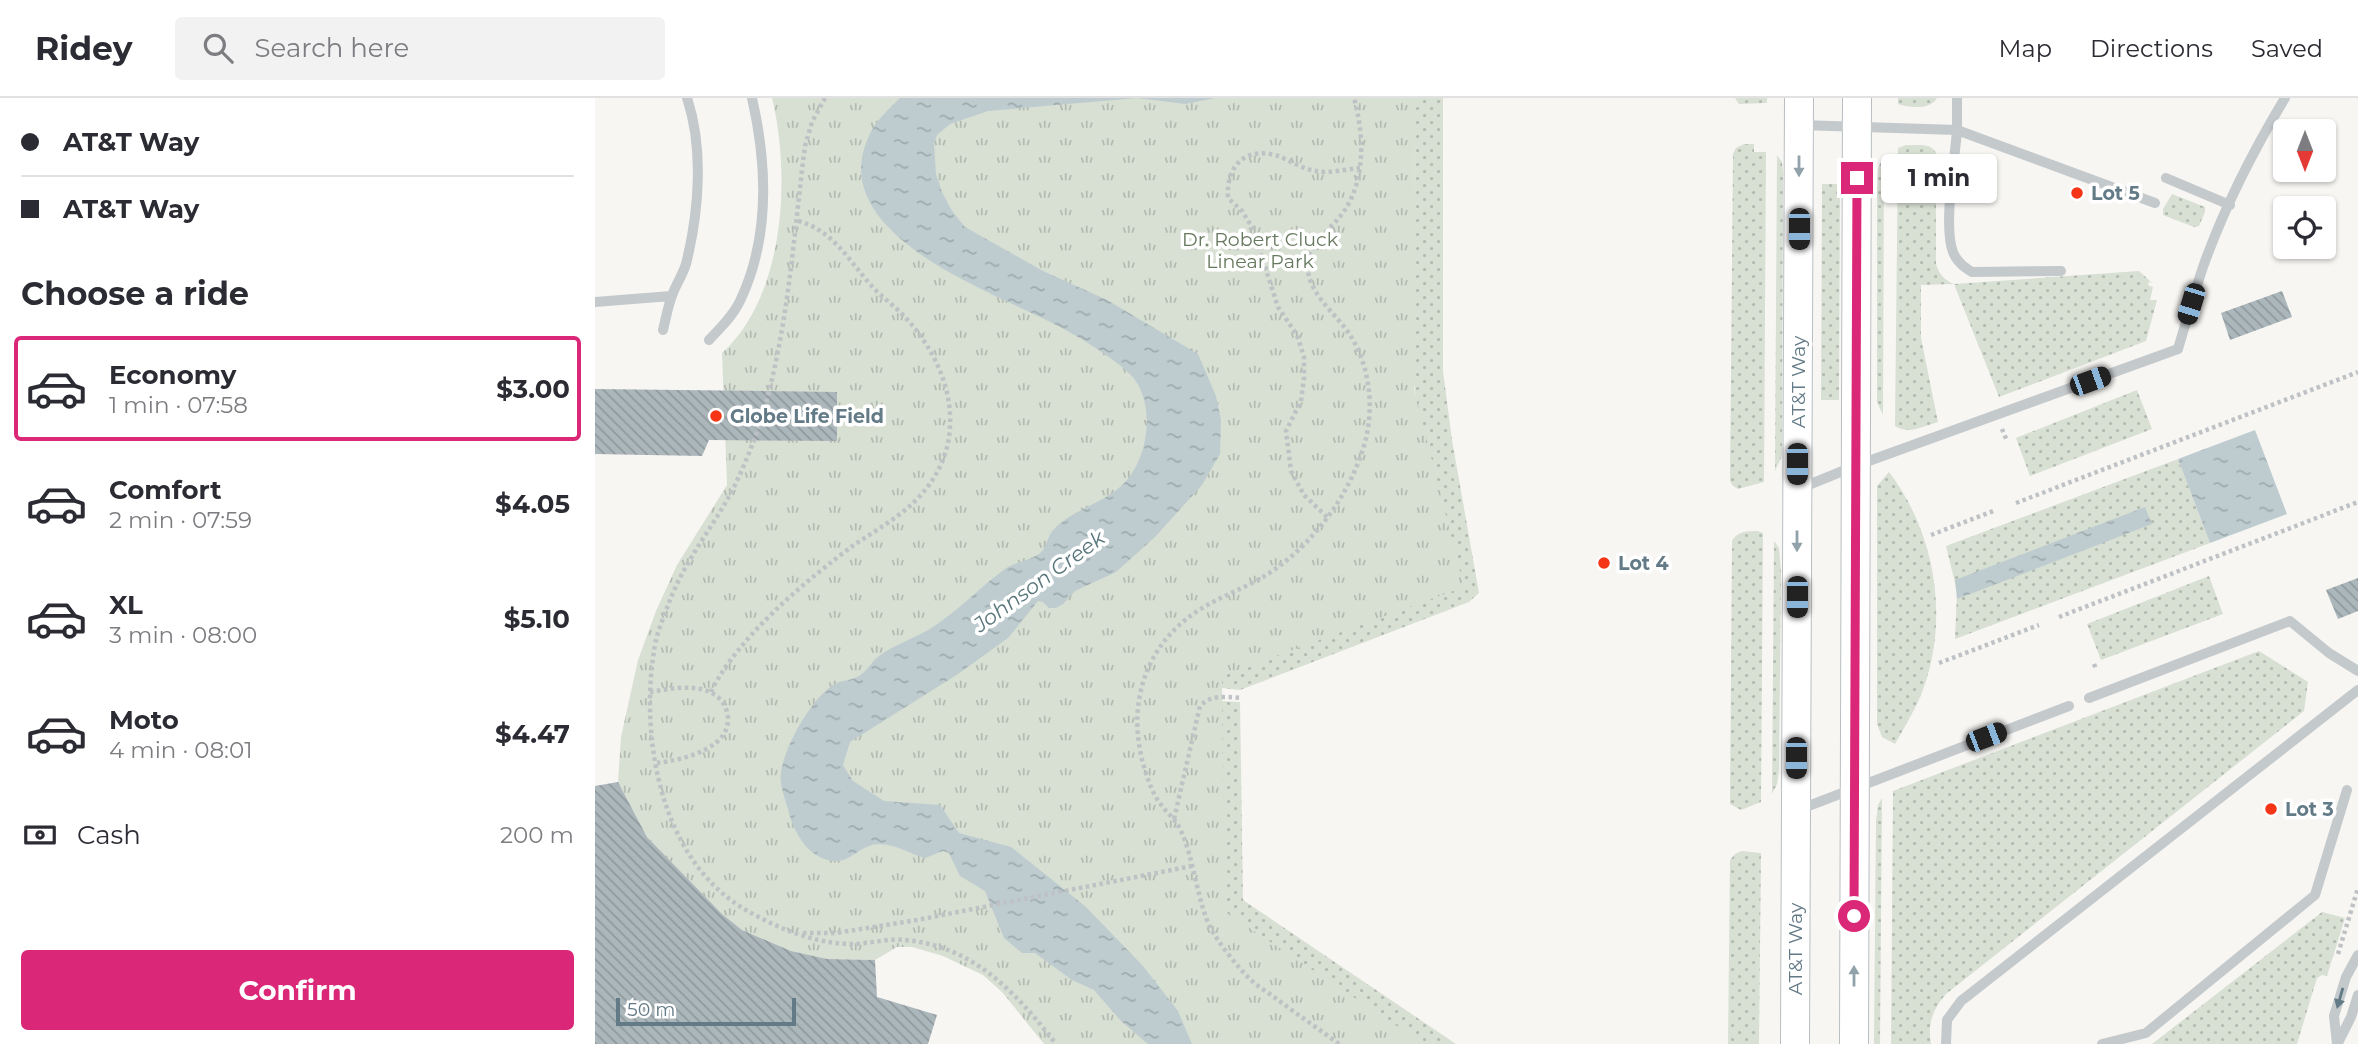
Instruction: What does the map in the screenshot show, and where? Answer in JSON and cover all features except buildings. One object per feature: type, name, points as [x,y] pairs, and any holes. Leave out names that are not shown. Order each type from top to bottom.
[{"type":"main road","name":"AT&T Way","points":[[1795,1044],[1799,112]]},
{"type":"main road","points":[[1854,1044],[1857,112]]},
{"type":"lane","points":[[663,330],[671,296],[685,266],[694,218],[696,145],[693,117],[687,98]]},
{"type":"lane","points":[[709,340],[740,302],[755,259],[759,238],[763,186],[762,155],[752,98]]},
{"type":"lane","points":[[1957,98],[1949,228],[1953,252],[1962,266],[1972,272],[2061,271]]},
{"type":"lane","points":[[1797,490],[1855,466],[2178,349],[2204,265],[2251,160],[2285,98]]},
{"type":"lane","points":[[1799,112],[1857,112],[1957,130],[2155,203]]},
{"type":"lane","points":[[2166,178],[2230,205]]},
{"type":"lane","points":[[595,302],[671,296]]},
{"type":"lane","points":[[2089,698],[2290,621],[2329,653],[2358,671]]},
{"type":"lane","points":[[1946,1044],[1947,1020],[1961,1001],[2358,690]]},
{"type":"lane","points":[[1796,811],[2069,706]]},
{"type":"lane","points":[[2102,1044],[2146,1033],[2315,895],[2347,790]]},
{"type":"lane","points":[[2337,1044],[2334,1016],[2346,977],[2358,955]]},
{"type":"lane","points":[[2337,1044],[2351,1017],[2358,995]]},
{"type":"path","points":[[825,98],[812,122],[805,146],[786,310],[769,392],[758,429],[730,495],[671,596],[654,649],[649,708],[662,790],[674,826],[690,855],[730,900],[793,933],[851,944],[905,940],[926,944],[974,962],[996,976],[1025,1005],[1056,1044]]},
{"type":"path","points":[[1339,1044],[1250,980],[1211,928],[1180,829],[1153,791],[1136,736],[1137,701],[1151,662],[1172,633],[1184,620],[1213,602],[1244,589],[1277,568],[1303,546],[1349,486],[1363,450],[1369,425],[1370,398],[1364,367],[1350,336],[1312,284],[1308,261],[1314,246],[1349,204],[1360,168],[1359,125],[1354,98]]},
{"type":"path","points":[[1327,517],[1304,495],[1291,471],[1286,431],[1301,401],[1304,357],[1297,335],[1278,307],[1252,227],[1242,211],[1228,198],[1227,185],[1229,174],[1239,160],[1254,155],[1272,154],[1317,172],[1360,168]]},
{"type":"path","points":[[711,692],[732,658],[796,593],[837,558],[919,497],[940,464],[947,443],[950,424],[947,388],[928,345],[918,331],[872,287],[849,256],[832,239],[810,224],[795,220]]},
{"type":"path","points":[[2016,503],[2358,372]]},
{"type":"path","points":[[2002,428],[2007,441]]},
{"type":"path","points":[[2059,617],[2358,502]]},
{"type":"path","points":[[1931,535],[1996,510]]},
{"type":"path","points":[[1939,663],[2039,625]]},
{"type":"path","points":[[650,692],[690,688],[711,692],[720,699],[726,709],[728,721],[724,733],[713,745],[676,761],[657,764]]},
{"type":"path","points":[[1174,820],[1200,706],[1217,696],[1241,698]]},
{"type":"path","points":[[793,933],[836,933],[917,920],[1192,866]]},
{"type":"path","points":[[2337,958],[2358,888]]},
{"type":"green space","name":"Dr. Robert Cluck Linear Park","points":[[772,98],[1415,98],[1414,389],[1464,587],[1222,676],[1224,911],[1424,1044],[1044,1044],[1002,992],[983,975],[943,956],[912,947],[897,947],[875,960],[827,959],[791,951],[742,930],[722,914],[647,837],[618,782],[621,737],[638,660],[656,611],[677,565],[727,485],[722,353],[743,329],[759,300],[771,268],[778,233],[781,163]]},
{"type":"green space","points":[[1415,98],[1443,98],[1443,371],[1452,440],[1479,593],[1469,602],[1240,690],[1222,688],[1222,676],[1418,413],[1413,377]]},
{"type":"green space","points":[[1735,98],[1767,98],[1767,103],[1739,104]]},
{"type":"green space","points":[[1898,98],[1937,98],[1930,105],[1914,107],[1898,104]]},
{"type":"green space","points":[[1744,144],[1754,144],[1754,152],[1766,152],[1764,482],[1738,489],[1730,481],[1733,154],[1736,148]]},
{"type":"green space","points":[[1906,145],[1927,146],[1936,153],[1936,264],[1942,276],[1954,284],[1921,285],[1921,338],[1938,422],[1911,430],[1895,426],[1898,148]]},
{"type":"green space","points":[[1777,155],[1782,162],[1783,172],[1782,456],[1775,471]]},
{"type":"green space","points":[[1884,156],[1883,415],[1877,402],[1877,190],[1878,168]]},
{"type":"green space","points":[[1822,184],[1840,184],[1839,400],[1821,400]]},
{"type":"green space","points":[[2172,194],[2205,207],[2199,226],[2194,227],[2163,215],[2163,209]]},
{"type":"green space","points":[[2139,271],[2152,283],[2149,282],[2148,285],[2153,287],[2150,300],[2157,300],[2146,341],[1999,397],[1954,284]]},
{"type":"green space","points":[[2137,390],[2152,429],[2030,476],[2016,438]]},
{"type":"green space","points":[[2178,459],[2210,543],[1955,639],[1957,591],[1946,546]]},
{"type":"green space","points":[[1889,472],[1906,497],[1919,525],[1934,583],[1936,614],[1928,673],[1918,702],[1895,744],[1882,737],[1877,724],[1877,486]]},
{"type":"green space","points":[[1740,533],[1763,533],[1761,802],[1741,810],[1730,804],[1732,541]]},
{"type":"green space","points":[[1774,541],[1779,548],[1781,572],[1779,771],[1772,794]]},
{"type":"green space","points":[[2209,576],[2223,614],[2101,660],[2087,624]]},
{"type":"green space","points":[[2259,651],[2308,682],[2304,711],[1946,994],[1932,1017],[1931,1044],[1891,1044],[1893,791]]},
{"type":"green space","points":[[1218,701],[1240,702],[1243,900],[1456,1044],[1353,1044],[1223,927]]},
{"type":"green space","points":[[1882,798],[1880,1044],[1874,1044],[1876,821],[1878,805]]},
{"type":"green space","points":[[1742,851],[1761,853],[1759,1044],[1728,1044],[1730,860]]},
{"type":"green space","points":[[2322,912],[2345,918],[2327,976],[2317,978],[2297,1044],[2152,1044]]},
{"type":"water","name":"Johnson Creek","points":[[900,98],[1137,98],[988,111],[950,124],[937,135],[934,144],[936,174],[952,211],[965,227],[1043,271],[1107,300],[1198,354],[1216,396],[1221,420],[1220,454],[1202,485],[1155,537],[1116,572],[1075,591],[1056,608],[1049,608],[1038,601],[1008,638],[958,674],[850,742],[843,765],[853,781],[884,801],[940,805],[959,833],[1011,847],[1085,906],[1143,966],[1178,1011],[1192,1044],[1148,1044],[1121,1021],[1094,990],[1072,980],[1035,953],[1022,953],[1004,938],[985,891],[960,876],[949,853],[943,851],[925,858],[879,844],[865,848],[844,860],[831,861],[815,854],[804,844],[790,816],[781,782],[783,762],[800,724],[816,701],[836,683],[860,675],[885,652],[933,627],[1005,569],[1039,554],[1059,524],[1124,484],[1137,465],[1145,438],[1147,424],[1143,396],[1129,373],[1098,349],[1063,329],[943,269],[910,246],[883,221],[865,193],[862,161],[875,125]]},
{"type":"water","points":[[1137,98],[1215,98],[1185,104]]},
{"type":"water","points":[[2255,430],[2287,514],[2210,543],[2178,459]]},
{"type":"water","points":[[2145,507],[2152,524],[1957,599],[1955,580]]},
{"type":"place","name":"Lot 5","points":[[2077,193]]},
{"type":"place","name":"Globe Life Field","points":[[716,416]]},
{"type":"place","name":"Lot 4","points":[[1604,563]]},
{"type":"place","name":"Lot 3","points":[[2271,809]]},
{"type":"route","points":[[1854,916],[1857,178]]}]
